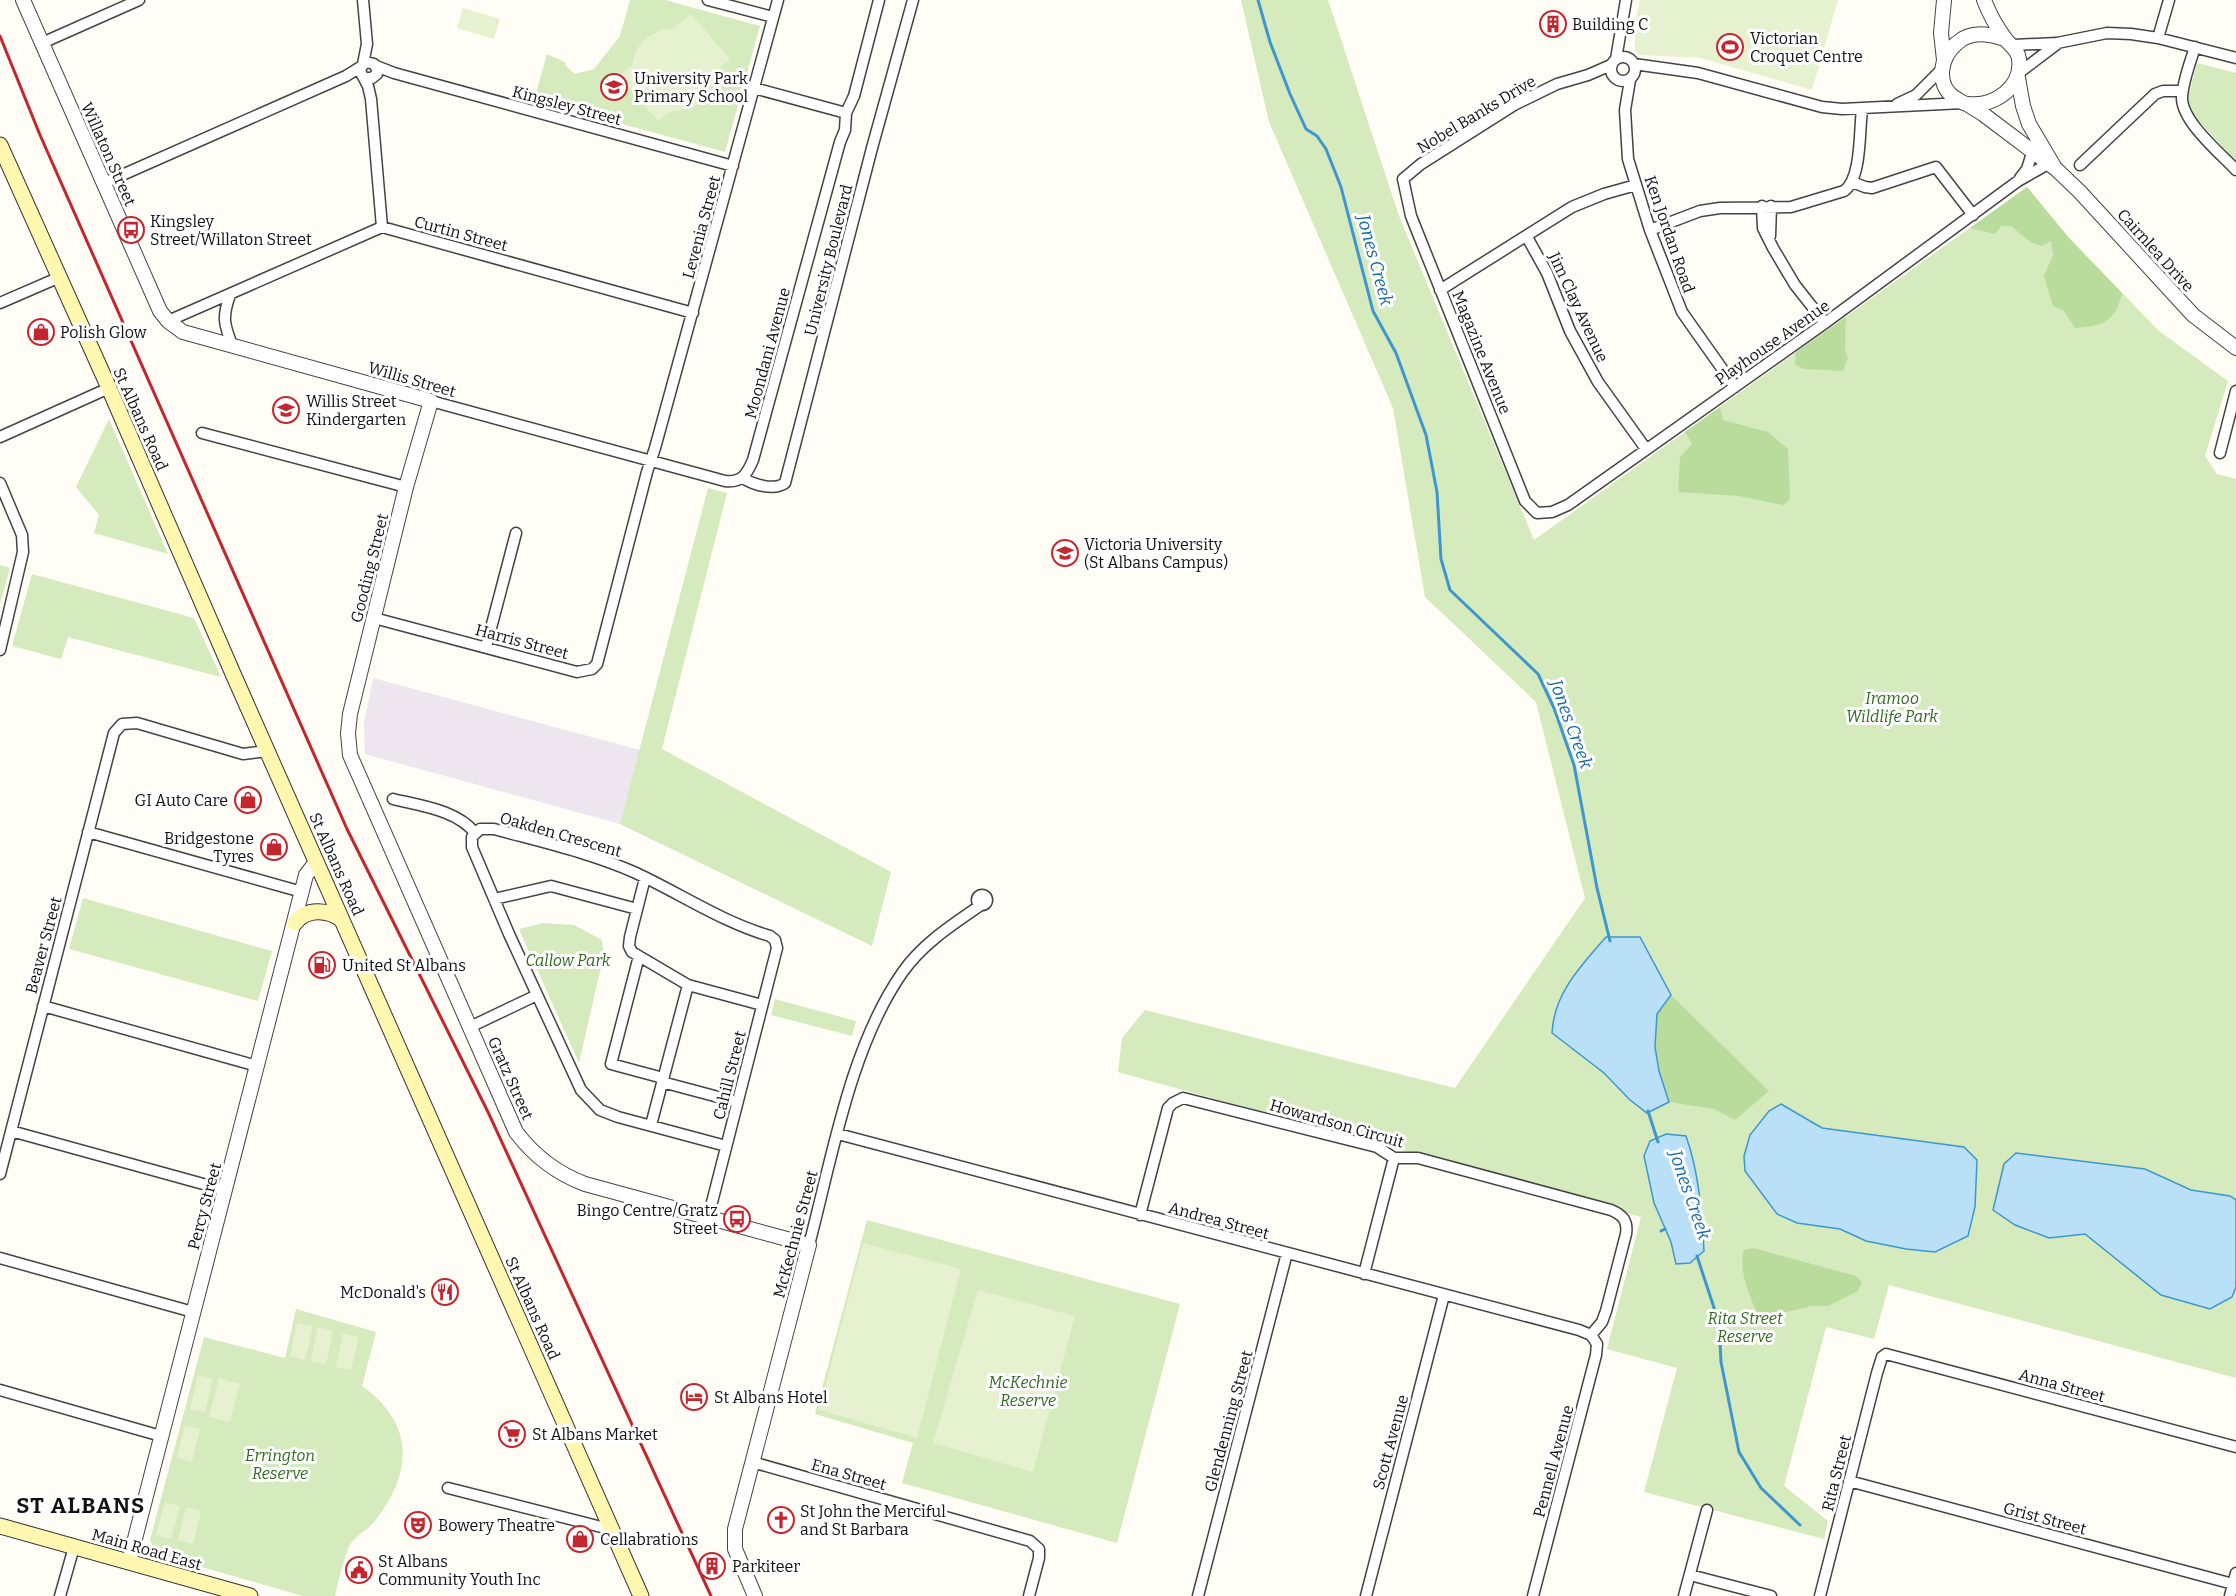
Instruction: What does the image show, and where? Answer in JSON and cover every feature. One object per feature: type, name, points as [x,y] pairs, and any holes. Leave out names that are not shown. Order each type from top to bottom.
[{"type":"main road","name":"St Albans Road","points":[[0,145],[641,1596]]},
{"type":"main road","points":[[295,923],[303,915],[329,912],[342,920]]},
{"type":"main road","name":"Main Road East","points":[[0,1526],[129,1562],[212,1591],[250,1596]]},
{"type":"street","name":"Willaton Street","points":[[23,0],[160,311],[168,321]]},
{"type":"street","points":[[42,43],[139,0]]},
{"type":"street","points":[[168,321],[382,227],[363,0]]},
{"type":"street","points":[[708,0],[773,17]]},
{"type":"street","name":"Levenia Street","points":[[651,461],[778,0]]},
{"type":"street","name":"Moondani Avenue","points":[[743,478],[753,460],[845,130],[842,112],[852,102],[879,0]]},
{"type":"street","name":"University Boulevard","points":[[743,478],[761,485],[781,486],[785,483],[913,0]]},
{"type":"street","name":"Ken Jordan Road","points":[[1626,0],[1615,70],[1625,110],[1628,159],[1650,230],[1682,312],[1735,387]]},
{"type":"street","points":[[1944,0],[1941,11],[1943,64],[1941,76],[1948,92],[1965,104]]},
{"type":"street","points":[[1984,0],[1990,14],[2019,57],[2019,75]]},
{"type":"street","points":[[2158,38],[2169,0]]},
{"type":"street","points":[[1891,106],[1916,95],[1943,64],[1957,42],[1978,34],[1991,34],[2009,42],[2057,44],[2107,33],[2131,34],[2158,38],[2236,58]]},
{"type":"street","name":"Ken Jordan Road","points":[[1621,37],[1632,69],[1625,110]]},
{"type":"street","points":[[1615,70],[1660,69],[1723,79],[1822,107],[1862,110],[1891,106],[1965,104],[2002,96],[2010,89],[2019,75],[2057,44]]},
{"type":"street","points":[[2195,47],[2182,91],[2182,105],[2186,115],[2236,170]]},
{"type":"street","points":[[1615,70],[1632,69]]},
{"type":"street","name":"Nobel Banks Drive","points":[[1406,199],[1403,178],[1421,164],[1514,105],[1557,84],[1615,70]]},
{"type":"street","name":"Kingsley Street","points":[[104,183],[346,76],[369,71],[394,73],[733,166]]},
{"type":"street","name":"Cairnlea Drive","points":[[2019,75],[2023,106],[2029,124],[2052,167]]},
{"type":"street","points":[[754,88],[842,112]]},
{"type":"street","points":[[2080,165],[2155,94],[2163,91],[2182,91]]},
{"type":"street","name":"Cairnlea Drive","points":[[1965,104],[1983,114],[2052,167],[2080,192],[2193,315],[2236,348]]},
{"type":"street","points":[[1650,230],[1700,212],[1720,208],[1791,207],[1847,189],[1855,174],[1862,110]]},
{"type":"street","name":"Playhouse Avenue","points":[[2018,181],[2027,169],[2032,153]]},
{"type":"street","points":[[1852,182],[1872,188],[1936,167],[1973,215]]},
{"type":"street","name":"Playhouse Avenue","points":[[1537,513],[1552,512],[1568,505],[1825,323],[2018,181],[2052,167]]},
{"type":"street","points":[[1440,290],[1572,207],[1604,194],[1636,185]]},
{"type":"street","name":"Magazine Avenue","points":[[1406,199],[1525,501],[1537,513]]},
{"type":"street","points":[[1766,206],[1770,240],[1795,285],[1825,323]]},
{"type":"street","name":"Curtin Street","points":[[382,227],[693,312]]},
{"type":"street","name":"Jim Clay Avenue","points":[[1527,237],[1547,273],[1570,331],[1598,382],[1646,449]]},
{"type":"street","points":[[0,303],[60,277]]},
{"type":"street","points":[[230,295],[225,308],[224,323],[232,345]]},
{"type":"street","name":"Willis Street","points":[[168,321],[183,332],[651,461]]},
{"type":"street","points":[[0,437],[109,388]]},
{"type":"street","points":[[2220,453],[2236,391]]},
{"type":"street","name":"Gooding Street","points":[[348,744],[350,714],[406,487],[430,401]]},
{"type":"street","points":[[202,432],[406,487]]},
{"type":"street","points":[[651,461],[725,481],[737,481],[743,478]]},
{"type":"street","name":"Harris Street","points":[[374,618],[577,672],[591,669],[597,664],[651,461]]},
{"type":"street","points":[[0,483],[22,535],[23,552],[0,650]]},
{"type":"street","points":[[486,647],[516,532]]},
{"type":"street","name":"Beaver Street","points":[[0,1174],[114,733],[120,726],[136,723],[243,754],[267,751]]},
{"type":"street","name":"Gratz Street","points":[[348,744],[356,771],[516,1132],[539,1158],[562,1174],[585,1184],[809,1245]]},
{"type":"street","points":[[393,799],[454,816],[467,823],[475,833]]},
{"type":"street","name":"Oakden Crescent","points":[[726,1146],[600,1110],[588,1099],[577,1084],[494,899],[471,841],[480,829],[494,829],[598,858],[645,878],[731,922],[770,936],[775,940]]},
{"type":"street","points":[[88,832],[302,892]]},
{"type":"street","name":"Percy Street","points":[[129,1562],[306,875],[316,862]]},
{"type":"street","points":[[645,878],[628,946],[632,952],[688,985],[762,1005]]},
{"type":"street","points":[[494,899],[551,886],[637,909]]},
{"type":"street","name":"McKechnie Street","points":[[755,1596],[735,1549],[735,1529],[854,1074],[874,1022],[891,991],[915,957],[941,932],[969,913],[979,903]]},
{"type":"street","name":"Cahill Street","points":[[708,1218],[777,948],[775,940]]},
{"type":"street","points":[[639,956],[611,1064],[737,1102]]},
{"type":"street","points":[[651,1125],[688,985]]},
{"type":"street","points":[[470,1028],[537,995]]},
{"type":"street","points":[[43,1006],[257,1066]]},
{"type":"street","name":"Howardson Circuit","points":[[1140,1215],[1168,1108],[1173,1102],[1183,1098],[1377,1147],[1394,1158],[1418,1158],[1619,1214],[1626,1222],[1626,1234],[1604,1318],[1592,1335]]},
{"type":"street","points":[[11,1131],[225,1190]]},
{"type":"street","name":"Andrea Street","points":[[838,1134],[1592,1335]]},
{"type":"street","points":[[1364,1274],[1394,1158]]},
{"type":"street","name":"Glendenning Street","points":[[1198,1596],[1287,1253]]},
{"type":"street","points":[[0,1258],[193,1312]]},
{"type":"street","name":"Scott Avenue","points":[[1366,1596],[1444,1295]]},
{"type":"street","name":"Pennell Avenue","points":[[1533,1596],[1596,1355],[1597,1344],[1592,1335]]},
{"type":"street","name":"Anna Street","points":[[1882,1357],[1886,1354],[1893,1355],[2236,1447]]},
{"type":"street","name":"Rita Street","points":[[1820,1596],[1882,1357]]},
{"type":"street","points":[[0,1390],[161,1436]]},
{"type":"street","name":"Ena Street","points":[[752,1462],[1030,1541],[1039,1549],[1039,1558],[1029,1596]]},
{"type":"street","name":"Grist Street","points":[[1849,1481],[2235,1579]]},
{"type":"street","points":[[448,1488],[613,1530]]},
{"type":"street","points":[[1684,1596],[1707,1510]]},
{"type":"street","points":[[60,1596],[74,1546]]},
{"type":"street","points":[[1689,1575],[1771,1596]]},
{"type":"street","points":[[2230,1596],[2235,1579]]},
{"type":"shaded area","points":[[373,678],[640,750],[620,824],[365,754],[364,724]]},
{"type":"green space","points":[[630,0],[665,0],[760,26],[725,152],[534,100],[547,54],[565,62],[575,74],[594,69],[620,36]]},
{"type":"green space","name":"Iramoo Wildlife Park","points":[[1241,0],[1328,0],[1399,216],[1534,540],[2027,187],[2069,238],[2159,331],[2228,381],[2205,456],[2217,474],[2236,479],[2236,1378],[1889,1285],[1874,1339],[1826,1327],[1784,1486],[1828,1521],[1824,1539],[1644,1492],[1677,1368],[1607,1349],[1641,1217],[1118,1072],[1122,1038],[1145,1010],[1455,1088],[1585,898],[1536,702],[1425,597],[1393,408],[1269,122]]},
{"type":"green space","name":"Victorian Croquet Centre","points":[[1640,0],[1838,0],[1812,90],[1700,58],[1640,55],[1635,51],[1635,44]]},
{"type":"green space","points":[[463,8],[500,19],[494,39],[457,28]]},
{"type":"green space","points":[[691,14],[730,59],[715,72],[711,89],[702,101],[689,109],[669,112],[658,121],[619,76],[632,65],[636,50],[646,38],[661,30],[674,28]]},
{"type":"green space","points":[[2197,63],[2236,73],[2236,162],[2193,115],[2187,102]]},
{"type":"green space","points":[[2027,187],[2069,238],[2122,293],[2116,310],[2106,321],[2093,326],[2075,328],[2063,310],[2053,306],[2044,276],[2053,255],[2051,241],[2041,246],[2030,242],[2011,226],[2001,226],[1995,234],[1970,228]]},
{"type":"green space","points":[[1846,317],[1845,350],[1848,358],[1843,371],[1803,369],[1795,364],[1796,352]]},
{"type":"green space","points":[[1720,407],[1723,420],[1768,432],[1788,449],[1790,499],[1783,505],[1739,496],[1678,492],[1680,457],[1692,444],[1685,432]]},
{"type":"green space","points":[[109,419],[168,554],[94,533],[99,515],[76,487]]},
{"type":"green space","points":[[708,488],[727,493],[662,749],[891,872],[872,946],[620,824]]},
{"type":"green space","points":[[0,565],[10,568],[0,604]]},
{"type":"green space","points":[[32,574],[194,618],[221,677],[68,637],[61,659],[12,646]]},
{"type":"green space","points":[[83,898],[272,951],[258,1001],[69,949]]},
{"type":"green space","name":"Callow Park","points":[[543,923],[574,925],[602,940],[604,954],[579,1063],[519,929]]},
{"type":"green space","points":[[1671,995],[1769,1091],[1735,1120],[1714,1109],[1669,1102],[1659,1071],[1655,1047],[1657,1014]]},
{"type":"green space","points":[[775,999],[856,1021],[852,1036],[771,1015]]},
{"type":"green space","name":"McKechnie Reserve","points":[[867,1220],[1180,1304],[1117,1543],[902,1483],[913,1443],[815,1414]]},
{"type":"green space","points":[[863,1243],[961,1269],[917,1438],[819,1410]]},
{"type":"green space","points":[[1753,1248],[1856,1276],[1862,1282],[1858,1291],[1828,1306],[1812,1306],[1770,1316],[1756,1311],[1745,1281],[1742,1265],[1744,1250]]},
{"type":"green space","points":[[978,1290],[1075,1316],[1033,1472],[933,1443]]},
{"type":"green space","name":"Errington Reserve","points":[[296,1309],[376,1332],[362,1386],[392,1416],[403,1449],[402,1467],[388,1503],[375,1521],[351,1543],[335,1596],[303,1596],[156,1554],[150,1540],[204,1337],[285,1358]]},
{"type":"green space","points":[[297,1323],[313,1326],[305,1360],[290,1356]]},
{"type":"green space","points":[[318,1327],[333,1331],[326,1364],[311,1361]]},
{"type":"green space","points":[[343,1333],[359,1337],[351,1370],[336,1367]]},
{"type":"green space","points":[[198,1375],[213,1379],[205,1412],[190,1409]]},
{"type":"green space","points":[[219,1378],[240,1384],[230,1422],[209,1417]]},
{"type":"green space","points":[[185,1425],[200,1429],[192,1462],[177,1458]]},
{"type":"green space","points":[[165,1502],[180,1506],[171,1539],[156,1535]]},
{"type":"green space","points":[[186,1507],[201,1511],[193,1544],[178,1540]]},
{"type":"water","points":[[1606,937],[1640,937],[1671,995],[1657,1014],[1655,1047],[1659,1071],[1669,1102],[1647,1113],[1630,1100],[1604,1073],[1552,1033],[1563,993],[1578,970]]},
{"type":"water","points":[[1781,1104],[1822,1128],[1964,1147],[1977,1160],[1975,1207],[1968,1236],[1935,1252],[1906,1249],[1866,1241],[1840,1229],[1797,1223],[1777,1214],[1745,1171],[1744,1156],[1750,1135],[1769,1111]]},
{"type":"water","points":[[1666,1134],[1686,1136],[1697,1178],[1704,1251],[1690,1263],[1676,1264],[1671,1242],[1654,1203],[1644,1156],[1650,1141]]},
{"type":"water","points":[[2016,1153],[2145,1169],[2191,1190],[2230,1196],[2236,1200],[2236,1287],[2232,1297],[2210,1309],[2161,1295],[2085,1234],[2049,1238],[2015,1225],[1993,1210],[2004,1164]]},
{"type":"waterway","name":"Jones Creek","points":[[1258,0],[1270,42],[1290,94],[1306,129],[1317,136],[1326,149],[1341,187],[1373,311],[1396,353],[1426,435],[1437,492],[1441,559],[1450,590],[1538,674],[1554,708],[1574,765],[1597,888],[1610,941]]},
{"type":"waterway","name":"Jones Creek","points":[[1648,1111],[1658,1142]]},
{"type":"waterway","points":[[1661,1231],[1665,1229]]},
{"type":"waterway","name":"Jones Creek","points":[[1697,1256],[1719,1323],[1721,1362],[1739,1452],[1761,1488],[1800,1525]]},
{"type":"railway","points":[[0,36],[40,135],[347,829],[488,1112],[711,1596]]},
{"type":"place","name":"Building C","points":[[1553,24]]},
{"type":"place","name":"Victorian Croquet Centre","points":[[1730,47]]},
{"type":"place","name":"University Park Primary School","points":[[614,87]]},
{"type":"place","name":"Kingsley Street/Willaton Street","points":[[131,230]]},
{"type":"place","name":"Polish Glow","points":[[41,332]]},
{"type":"place","name":"Willis Street Kindergarten","points":[[286,410]]},
{"type":"place","name":"Victoria University (St Albans Campus)","points":[[1065,553]]},
{"type":"place","name":"GI Auto Care","points":[[248,800]]},
{"type":"place","name":"Bridgestone Tyres","points":[[274,847]]},
{"type":"place","name":"United St Albans","points":[[322,965]]},
{"type":"place","name":"Bingo Centre/Gratz Street","points":[[737,1219]]},
{"type":"place","name":"McDonald's","points":[[445,1292]]},
{"type":"place","name":"St Albans Hotel","points":[[694,1397]]},
{"type":"place","name":"St Albans Market","points":[[512,1434]]},
{"type":"place","name":"St John the Merciful and St Barbara","points":[[781,1520]]},
{"type":"place","name":"Bowery Theatre","points":[[418,1525]]},
{"type":"place","name":"Cellabrations","points":[[580,1539]]},
{"type":"place","name":"Parkiteer","points":[[712,1566]]},
{"type":"place","name":"St Albans Community Youth Inc","points":[[359,1570]]},
{"type":"district","name":"ST ALBANS","points":[[81,1505]]},
{"type":"park label","name":"Rita Street Reserve","points":[[1745,1327]]}]
